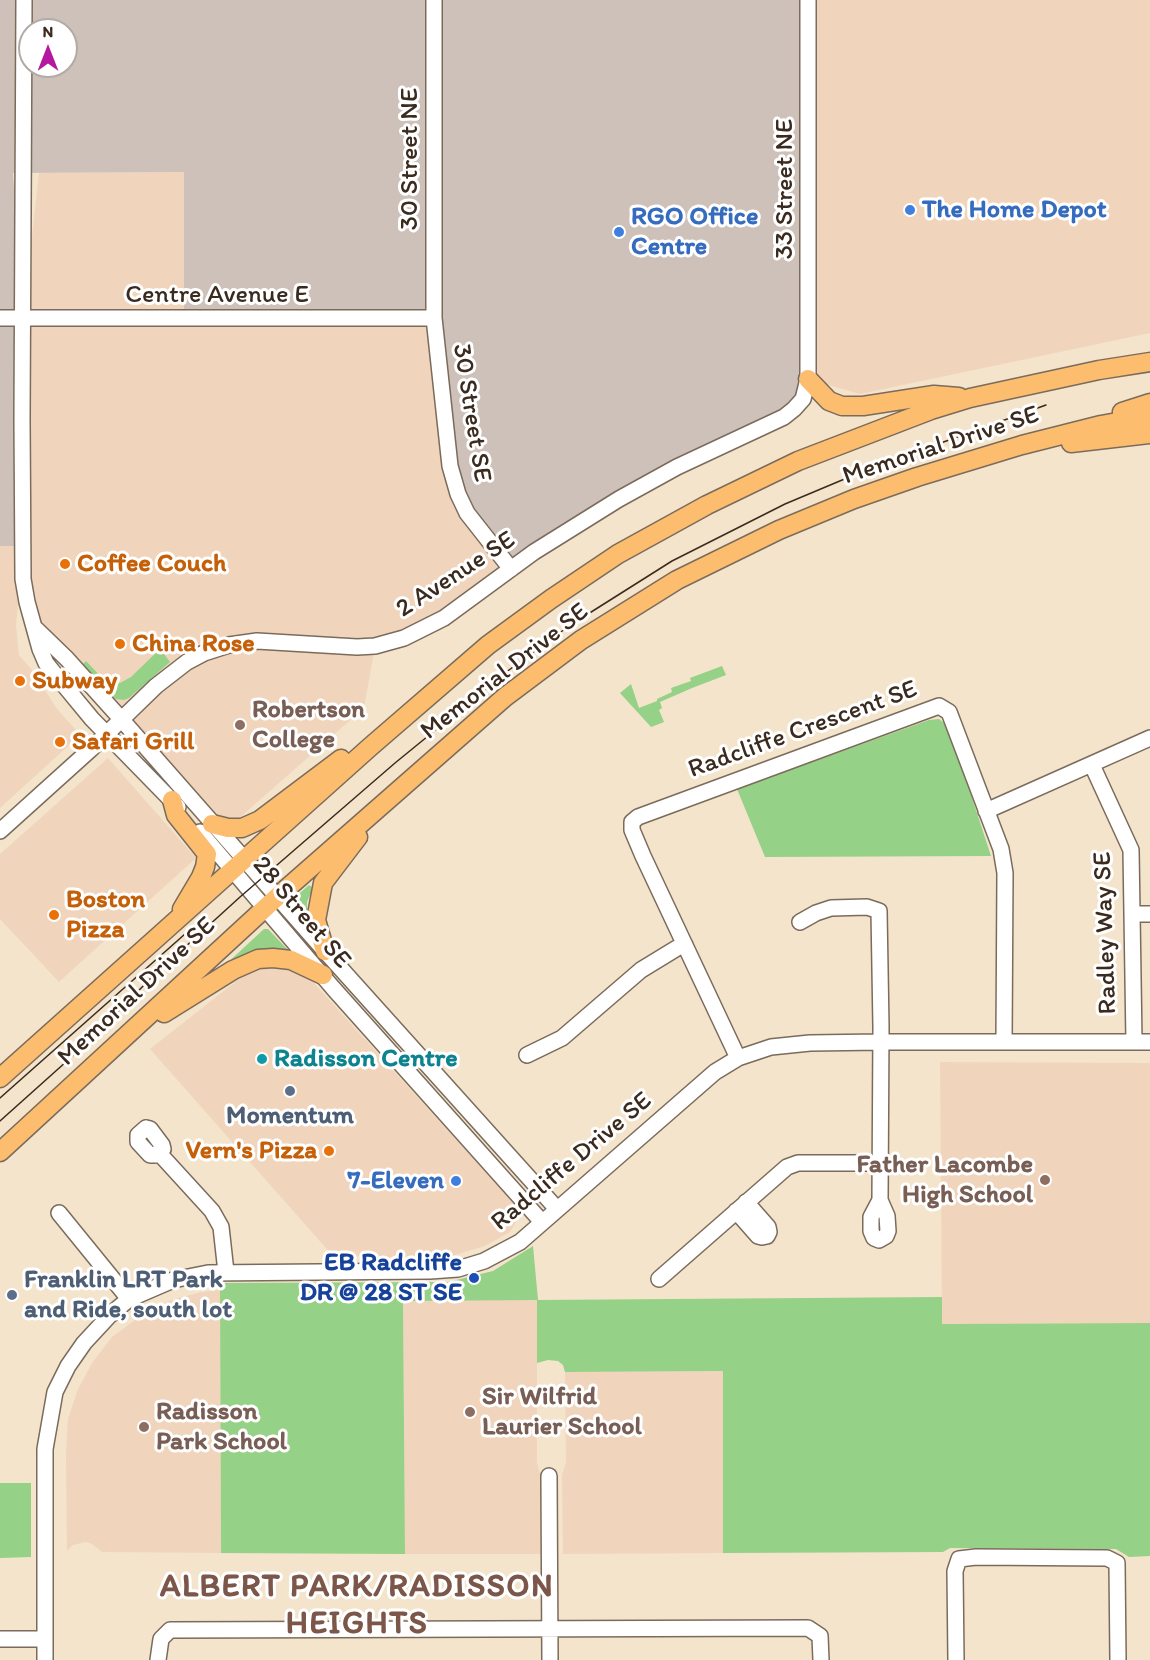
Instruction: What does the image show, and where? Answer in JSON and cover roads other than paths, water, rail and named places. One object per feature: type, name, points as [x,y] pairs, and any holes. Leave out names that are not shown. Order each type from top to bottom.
[{"type":"main road","points":[[1099,370],[1127,357],[1150,351]]},
{"type":"main road","name":"Memorial Drive SE","points":[[0,1078],[370,747],[488,645],[618,554],[707,505],[798,461],[870,432],[970,398],[1099,370],[1150,362]]},
{"type":"main road","points":[[808,379],[829,401],[842,406],[864,406],[934,395],[970,398]]},
{"type":"main road","points":[[1101,425],[1116,414],[1150,403]]},
{"type":"main road","name":"Memorial Drive SE","points":[[0,1152],[270,903],[388,799],[505,697],[581,640],[677,580],[779,530],[854,499],[1022,445],[1101,425],[1150,416]]},
{"type":"main road","points":[[1022,445],[1041,448],[1150,434]]},
{"type":"main road","points":[[212,824],[228,828],[242,828],[260,820],[352,750],[370,747]]},
{"type":"main road","points":[[325,951],[316,920],[323,883],[388,799]]},
{"type":"main road","points":[[172,800],[176,815],[207,854],[201,876],[186,899],[178,918]]},
{"type":"main road","points":[[132,1031],[143,1027],[233,970],[253,961],[273,958],[291,960],[323,975]]},
{"type":"street","name":"28 Street SE","points":[[24,0],[23,579],[40,649],[46,663],[106,735],[239,866],[270,903],[323,975],[542,1222]]},
{"type":"street","name":"30 Street NE","points":[[434,0],[434,318]]},
{"type":"street","name":"33 Street NE","points":[[808,0],[808,379]]},
{"type":"street","name":"Centre Avenue E","points":[[0,318],[434,318]]},
{"type":"street","name":"30 Street SE","points":[[434,318],[450,466],[458,494],[467,513],[512,569]]},
{"type":"street","name":"2 Avenue SE","points":[[0,831],[171,674],[187,662],[204,653],[229,645],[257,641],[357,647],[388,644],[424,630],[561,534],[619,498],[696,457],[790,413],[803,399],[808,379]]},
{"type":"street","name":"28 Street SE","points":[[35,629],[67,659],[212,824],[239,866]]},
{"type":"street","name":"Radcliffe Crescent SE","points":[[738,1058],[632,830],[632,822],[638,817],[939,706],[949,712],[1001,849],[1005,873],[1004,1042]]},
{"type":"street","points":[[986,810],[1150,738]]},
{"type":"street","name":"Radley Way SE","points":[[1092,765],[1131,850],[1134,1042]]},
{"type":"street","name":"28 Street SE","points":[[270,903],[325,951],[557,1209]]},
{"type":"street","points":[[800,922],[831,908],[867,907],[879,911],[880,1200]]},
{"type":"street","points":[[1132,914],[1150,914]]},
{"type":"street","points":[[526,1055],[562,1038],[641,970],[685,945]]},
{"type":"street","name":"Radcliffe Drive SE","points":[[44,1639],[45,1449],[55,1392],[84,1342],[129,1299],[173,1280],[226,1272],[430,1271],[458,1269],[484,1261],[506,1251],[542,1222],[716,1072],[738,1058],[771,1047],[810,1043],[881,1042],[1150,1042]]},
{"type":"street","points":[[159,1153],[212,1211],[221,1227],[226,1272]]},
{"type":"street","points":[[659,1279],[787,1167],[798,1163],[880,1163]]},
{"type":"street","points":[[59,1213],[129,1299]]},
{"type":"street","points":[[549,1476],[550,1660]]},
{"type":"street","points":[[956,1660],[955,1571],[959,1559],[976,1557],[1107,1558],[1117,1563],[1118,1660]]},
{"type":"street","points":[[158,1660],[161,1639],[170,1630],[808,1628],[820,1636],[821,1660]]},
{"type":"street","points":[[0,1639],[44,1639],[45,1660]]},
{"type":"tram line","points":[[0,1121],[86,1044],[151,978],[240,897],[395,763],[509,670],[569,626],[672,561],[785,504],[866,470],[1046,405]]},
{"type":"tram line","points":[[0,1098],[185,934]]},
{"type":"place","name":"The Home Depot","points":[[910,210]]},
{"type":"place","name":"RGO Office Centre","points":[[619,232]]},
{"type":"place","name":"Coffee Couch","points":[[65,564]]},
{"type":"place","name":"China Rose","points":[[120,644]]},
{"type":"place","name":"Subway","points":[[20,681]]},
{"type":"place","name":"Robertson College","points":[[240,725]]},
{"type":"place","name":"Safari Grill","points":[[60,742]]},
{"type":"place","name":"Boston Pizza","points":[[54,915]]},
{"type":"place","name":"Radisson Centre","points":[[262,1059]]},
{"type":"place","name":"Momentum","points":[[290,1091]]},
{"type":"place","name":"Vern's Pizza","points":[[329,1151]]},
{"type":"place","name":"Father Lacombe High School","points":[[1045,1180]]},
{"type":"place","name":"7-Eleven","points":[[456,1181]]},
{"type":"place","name":"EB Radcliffe DR @ 28 ST SE","points":[[474,1278]]},
{"type":"place","name":"Franklin LRT Park and Ride, south lot","points":[[12,1295]]},
{"type":"place","name":"Sir Wilfrid Laurier School","points":[[470,1412]]},
{"type":"place","name":"Radisson Park School","points":[[144,1427]]},
{"type":"district","name":"ALBERT PARK/RADISSON HEIGHTS","points":[[357,1606]]}]
